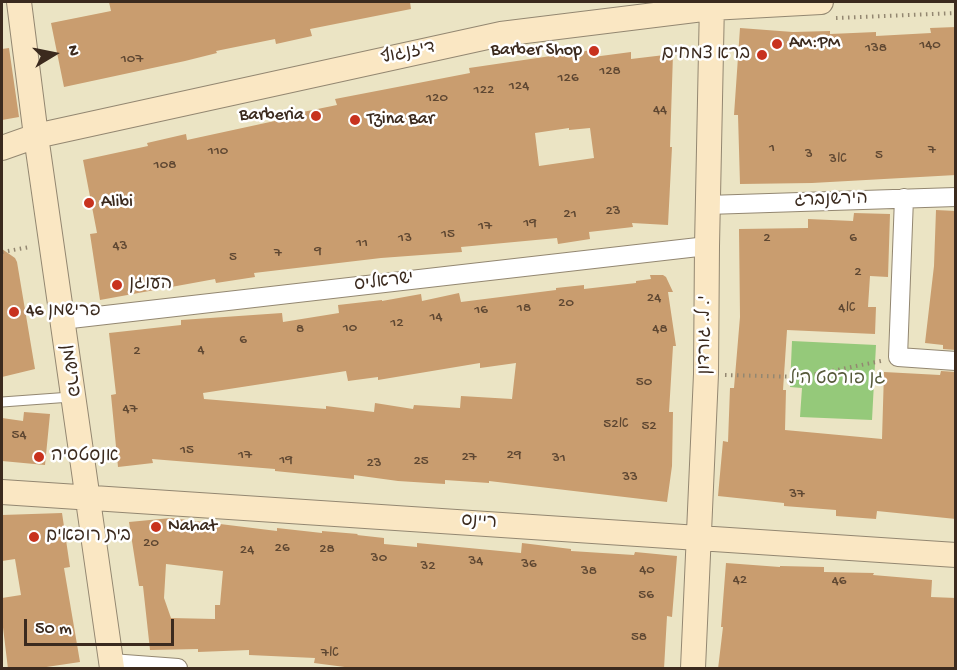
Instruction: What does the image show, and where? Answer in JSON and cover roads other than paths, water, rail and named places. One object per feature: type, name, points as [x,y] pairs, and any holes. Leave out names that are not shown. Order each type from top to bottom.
[{"type":"street","name":"פרישמן","points":[[19,2],[111,666]]},
{"type":"street","name":"דיזנגוף","points":[[2,148],[36,136],[501,34],[711,5],[822,2]]},
{"type":"street","name":"י. ל. גורדון","points":[[693,669],[706,374],[711,5]]},
{"type":"street","name":"הירשנברג","points":[[707,206],[956,197]]},
{"type":"street","points":[[904,198],[898,357],[956,361]]},
{"type":"street","name":"ישראל'ס","points":[[62,320],[706,246]]},
{"type":"street","name":"ריינס","points":[[2,492],[956,555]]},
{"type":"street","points":[[111,666],[178,669]]},
{"type":"lane","points":[[2,402],[73,397]]},
{"type":"place","name":"AM:PM","points":[[777,44]]},
{"type":"place","name":"Barber Shop","points":[[594,51]]},
{"type":"place","name":"ברא צמחים","points":[[762,55]]},
{"type":"place","name":"Barberia","points":[[316,116]]},
{"type":"place","name":"Tzina Bar","points":[[355,120]]},
{"type":"place","name":"Alibi","points":[[89,203]]},
{"type":"place","name":"העוגן","points":[[117,285]]},
{"type":"place","name":"פרישמן 46","points":[[14,312]]},
{"type":"place","name":"אנסטסיה","points":[[39,457]]},
{"type":"place","name":"Nahat","points":[[156,527]]},
{"type":"place","name":"בית רופאים","points":[[34,537]]},
{"type":"park label","name":"גן פורסט היל","points":[[837,380]]}]
